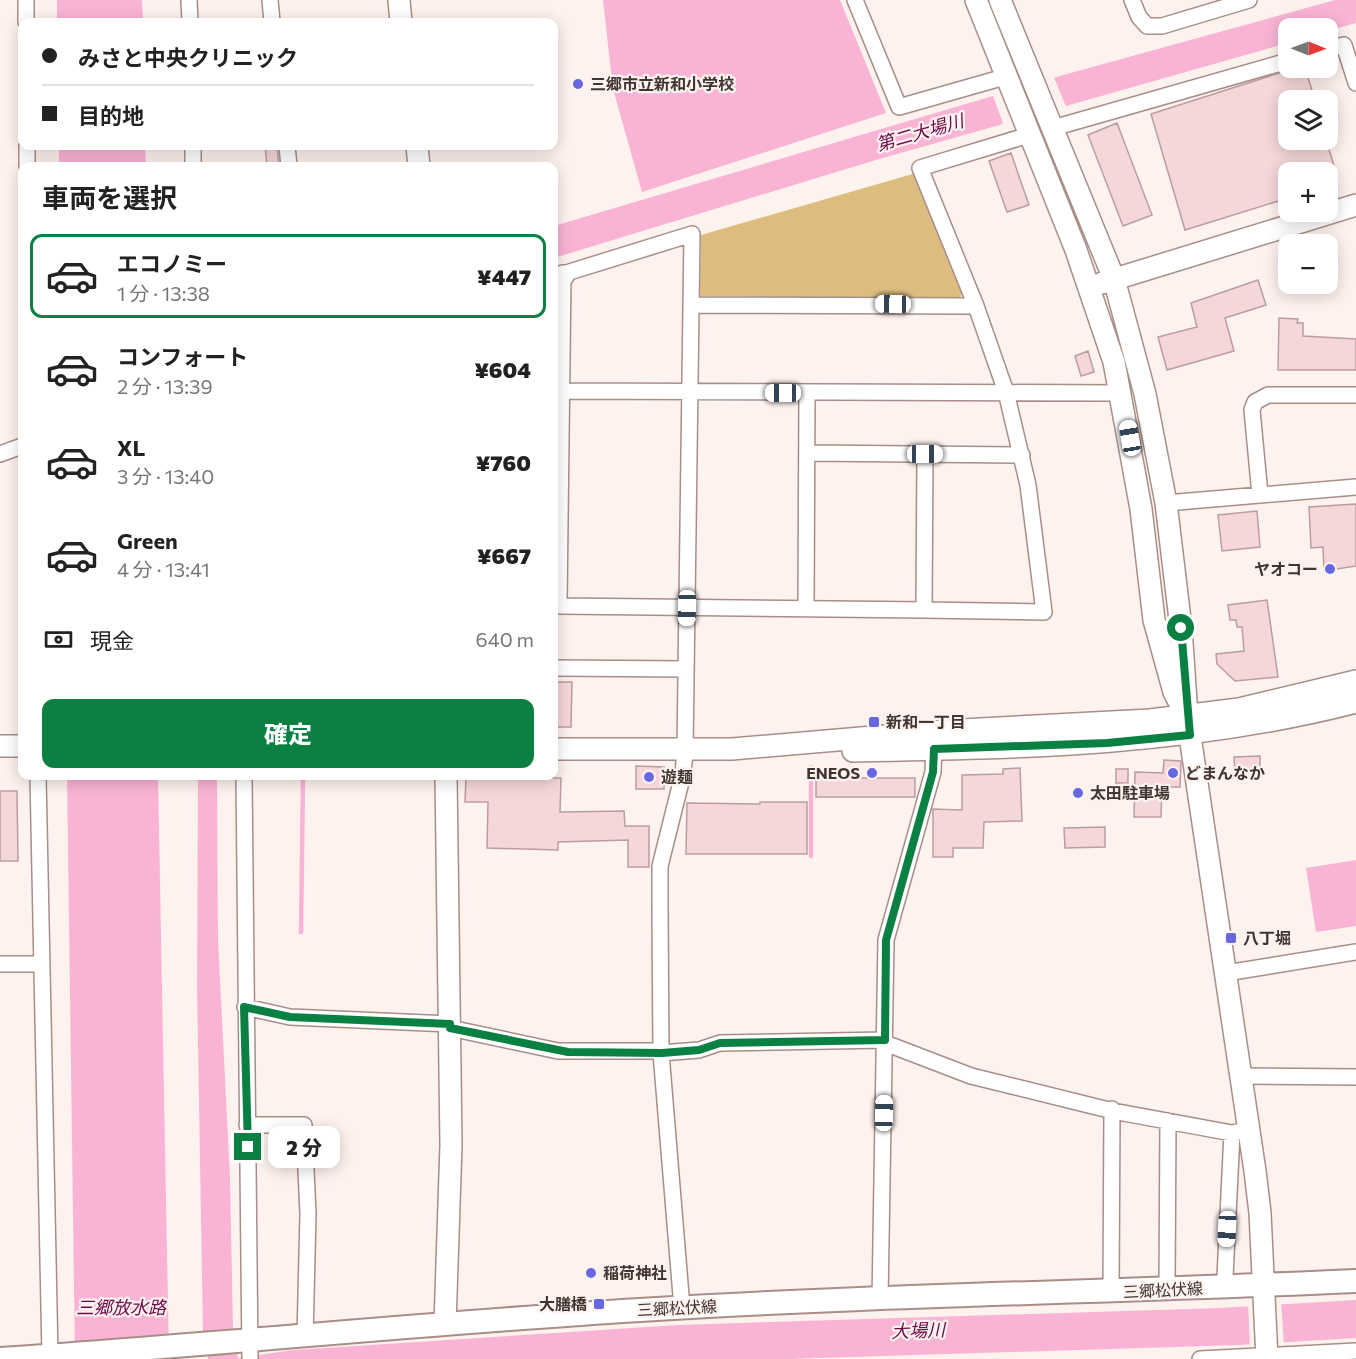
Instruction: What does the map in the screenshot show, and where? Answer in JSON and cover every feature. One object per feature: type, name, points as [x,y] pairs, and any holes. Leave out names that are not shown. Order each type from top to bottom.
[{"type":"main road","name":"三郷松伏線","points":[[0,1359],[195,1346],[247,1349],[305,1337],[445,1324],[682,1308],[1167,1289],[1264,1291],[1356,1281]]},
{"type":"street","points":[[26,0],[27,18]]},
{"type":"street","points":[[189,0],[190,18]]},
{"type":"street","points":[[270,0],[272,18]]},
{"type":"street","points":[[399,0],[401,18]]},
{"type":"street","points":[[855,0],[899,108],[1017,78]]},
{"type":"street","points":[[976,0],[1017,78],[1052,125],[1114,279],[1141,375],[1166,502],[1181,628],[1188,726],[1241,1076],[1240,1132],[1225,1276]]},
{"type":"street","points":[[1000,0],[1030,131],[1089,287],[1114,362],[1122,393],[1142,509],[1154,620],[1174,692],[1188,726]]},
{"type":"street","points":[[1132,0],[1139,17],[1147,26],[1162,26],[1249,0]]},
{"type":"street","points":[[1338,46],[1344,45],[1356,83]]},
{"type":"street","points":[[1052,125],[1278,64]]},
{"type":"street","points":[[558,604],[1044,612],[1033,514],[1022,455],[1006,392],[976,306],[920,168],[1030,131]]},
{"type":"street","points":[[1089,287],[1356,205]]},
{"type":"street","points":[[558,518],[561,391],[558,278],[692,234],[685,750],[683,774],[660,866],[662,1052],[682,1308]]},
{"type":"street","points":[[691,305],[976,306]]},
{"type":"street","points":[[561,391],[1122,393]]},
{"type":"street","points":[[806,608],[807,393]]},
{"type":"street","points":[[1260,495],[1252,410],[1255,402],[1268,395],[1356,395]]},
{"type":"street","points":[[0,454],[18,447]]},
{"type":"street","points":[[807,453],[1022,455]]},
{"type":"street","points":[[924,610],[925,454]]},
{"type":"street","points":[[1166,502],[1356,487]]},
{"type":"street","points":[[558,668],[686,669]]},
{"type":"street","points":[[558,749],[732,749],[777,753],[934,740],[1107,743],[1188,726],[1356,681]]},
{"type":"street","points":[[1188,726],[1284,720],[1356,702]]},
{"type":"street","points":[[880,1300],[886,940],[933,772],[934,740]]},
{"type":"street","points":[[0,746],[18,746]]},
{"type":"street","points":[[38,780],[42,964],[59,1355]]},
{"type":"street","points":[[244,780],[247,1349]]},
{"type":"street","points":[[445,1324],[451,1157],[446,780]]},
{"type":"street","points":[[1226,973],[1356,952]]},
{"type":"street","points":[[0,964],[42,964]]},
{"type":"street","points":[[244,1007],[290,1017],[450,1026],[558,1051],[662,1052],[699,1050],[720,1043],[885,1042],[971,1076],[1168,1121],[1240,1132]]},
{"type":"street","points":[[1241,1076],[1356,1077]]},
{"type":"street","points":[[1111,1292],[1112,1109]]},
{"type":"street","points":[[1167,1289],[1168,1121]]},
{"type":"street","points":[[247,1125],[304,1125],[308,1214],[305,1337]]},
{"type":"street","points":[[1240,1132],[1260,1213],[1267,1354]]},
{"type":"street","points":[[1200,1359],[1356,1351]]},
{"type":"shaded area","points":[[916,173],[964,291],[959,299],[700,296],[701,235]]},
{"type":"water","points":[[57,0],[142,0],[143,18],[57,18]]},
{"type":"water","points":[[603,0],[840,0],[886,113],[642,192],[613,89]]},
{"type":"water","name":"第二大場川","points":[[1335,0],[1356,0],[1356,23],[1338,28],[1338,18],[1278,18],[1278,46],[876,160],[558,257],[558,225],[1067,74]]},
{"type":"water","points":[[59,150],[145,150],[146,162],[59,162]]},
{"type":"water","name":"三郷放水路","points":[[67,780],[158,780],[169,1359],[75,1359]]},
{"type":"water","name":"三郷放水路","points":[[198,780],[217,780],[218,940],[230,1177],[233,1330],[238,1358],[293,1350],[678,1325],[1219,1308],[1356,1300],[1356,1338],[1239,1345],[788,1359],[208,1359],[208,1332],[203,1331],[197,987]]},
{"type":"water","points":[[1356,860],[1356,926],[1316,932],[1306,868]]},
{"type":"pier","points":[[1053,75],[1067,109],[1004,126],[992,93]]},
{"type":"pier","points":[[1281,1301],[1284,1345],[1250,1347],[1248,1303]]},
{"type":"building","points":[[1278,73],[1278,78],[1308,78],[1312,90],[1278,90],[1278,150],[1329,150],[1333,162],[1278,162],[1278,201],[1185,230],[1151,114]]},
{"type":"building","points":[[1117,123],[1152,215],[1123,226],[1088,135]]},
{"type":"building","points":[[265,150],[277,150],[279,162],[267,162]]},
{"type":"building","points":[[1011,153],[1029,205],[1007,212],[989,161]]},
{"type":"building","points":[[1258,280],[1266,305],[1225,318],[1234,351],[1167,370],[1158,337],[1197,327],[1191,303]]},
{"type":"building","points":[[1279,318],[1298,319],[1297,323],[1303,323],[1303,336],[1356,339],[1356,370],[1278,370]]},
{"type":"building","points":[[1088,351],[1094,372],[1081,376],[1075,356]]},
{"type":"building","name":"ヤオコー","points":[[1356,504],[1356,566],[1324,571],[1323,547],[1311,548],[1309,507]]},
{"type":"building","points":[[1257,511],[1260,547],[1222,551],[1218,515]]},
{"type":"building","points":[[1267,600],[1278,677],[1235,681],[1217,664],[1216,654],[1244,651],[1242,627],[1237,627],[1236,620],[1230,620],[1228,605]]},
{"type":"building","points":[[558,682],[572,682],[571,727],[558,727]]},
{"type":"building","points":[[1260,756],[1260,771],[1235,772],[1234,757]]},
{"type":"building","points":[[1164,760],[1181,761],[1180,787],[1162,787],[1161,817],[1134,817],[1135,772],[1163,773]]},
{"type":"building","points":[[636,766],[664,767],[664,789],[636,789]]},
{"type":"building","points":[[1020,768],[1022,821],[984,822],[983,848],[953,848],[953,857],[933,857],[933,809],[962,810],[962,775],[1003,774],[1003,769]]},
{"type":"building","points":[[1116,769],[1128,769],[1128,783],[1116,783]]},
{"type":"building","points":[[816,770],[839,770],[839,778],[915,778],[915,797],[816,797]]},
{"type":"building","points":[[561,778],[560,812],[624,811],[625,826],[649,826],[649,867],[628,867],[628,840],[558,842],[558,850],[487,848],[488,802],[465,802],[466,780],[558,780]]},
{"type":"building","points":[[0,791],[17,791],[18,861],[0,861]]},
{"type":"building","points":[[760,802],[807,802],[807,854],[686,854],[687,803],[760,804]]},
{"type":"building","points":[[1105,827],[1105,847],[1065,848],[1064,828]]},
{"type":"waterway","points":[[811,767],[811,856]]},
{"type":"waterway","points":[[301,932],[303,780]]},
{"type":"place","name":"三郷市立新和小学校","points":[[578,84]]},
{"type":"place","name":"ヤオコー","points":[[1330,569]]},
{"type":"place","name":"新和一丁目","points":[[874,722]]},
{"type":"place","name":"ENEOS","points":[[872,773]]},
{"type":"place","name":"どまんなか","points":[[1173,773]]},
{"type":"place","name":"遊麺","points":[[649,777]]},
{"type":"place","name":"太田駐車場","points":[[1078,793]]},
{"type":"place","name":"八丁堀","points":[[1231,938]]},
{"type":"place","name":"稲荷神社","points":[[591,1273]]},
{"type":"place","name":"大膳橋","points":[[599,1304]]},
{"type":"route","points":[[248,1147],[244,1007],[290,1017],[450,1024],[450,1028],[568,1052],[662,1051],[662,1053],[699,1050],[720,1043],[885,1040],[886,940],[933,772],[934,749],[1107,743],[1190,735],[1181,628]]},
{"type":"water label","name":"大場川","points":[[918,1331]]}]
